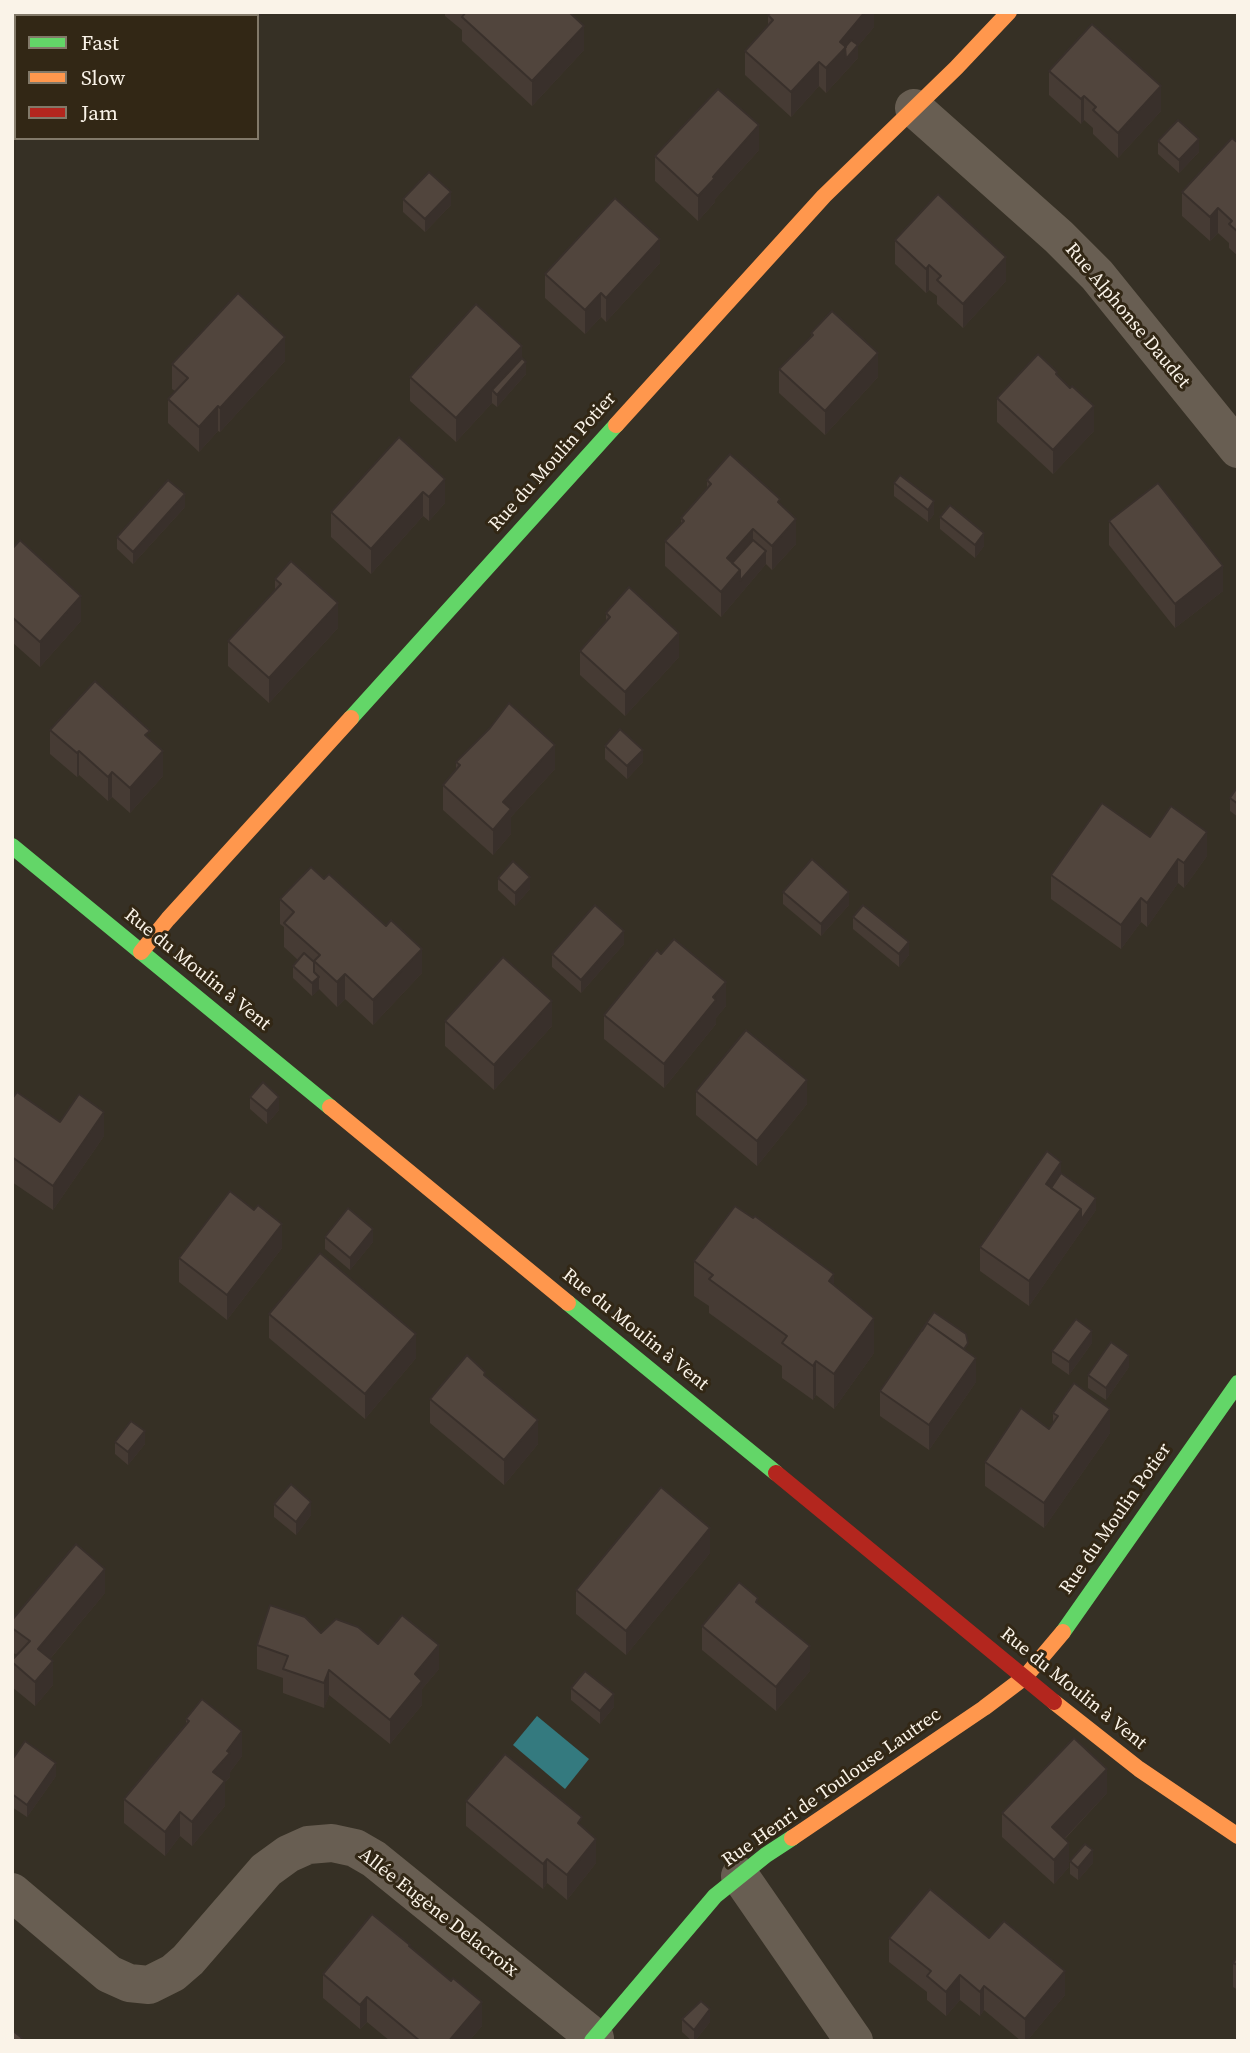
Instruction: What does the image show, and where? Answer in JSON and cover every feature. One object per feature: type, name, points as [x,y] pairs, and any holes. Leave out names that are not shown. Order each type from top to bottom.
[{"type":"street","name":"Rue du Moulin Potier","points":[[141,952],[177,908],[824,196],[1009,12]]},
{"type":"street","name":"Rue Alphonse Daudet","points":[[914,108],[1059,237],[1097,275],[1238,449]]},
{"type":"street","name":"Rue du Moulin à Vent","points":[[12,846],[1025,1677],[1139,1769],[1238,1836]]},
{"type":"street","name":"Rue du Moulin Potier","points":[[1025,1677],[1065,1629],[1238,1383]]},
{"type":"street","name":"Rue Henri de Toulouse Lautrec","points":[[594,2039],[715,1896],[766,1855],[984,1708],[1025,1677]]},
{"type":"street","name":"Allée Eugène Delacroix","points":[[12,1892],[109,1974],[129,1983],[149,1985],[173,1973],[188,1960],[266,1870],[288,1854],[308,1845],[332,1843],[355,1848],[374,1859],[594,2039]]},
{"type":"street","points":[[740,1876],[854,2041]]},
{"type":"water","points":[[537,1716],[589,1759],[565,1789],[513,1745]]},
{"type":"building","points":[[190,12],[242,12],[240,14]]},
{"type":"building","points":[[466,12],[569,12],[584,26],[532,81],[462,17]]},
{"type":"building","points":[[771,12],[865,12],[840,42],[846,47],[826,68],[819,62],[791,92],[745,51],[773,20],[768,15]]},
{"type":"building","points":[[1092,24],[1161,86],[1118,133],[1093,110],[1096,107],[1084,96],[1081,99],[1049,71]]},
{"type":"building","points":[[851,40],[858,45],[846,59],[845,47]]},
{"type":"building","points":[[718,89],[759,125],[698,196],[655,156]]},
{"type":"building","points":[[1178,120],[1199,139],[1179,160],[1158,141]]},
{"type":"building","points":[[1232,138],[1238,143],[1238,232],[1229,224],[1232,221],[1218,208],[1210,217],[1182,192]]},
{"type":"building","points":[[429,172],[451,192],[425,219],[403,199]]},
{"type":"building","points":[[938,194],[1006,257],[963,304],[937,280],[941,276],[929,265],[926,269],[895,240]]},
{"type":"building","points":[[615,198],[660,239],[606,298],[601,293],[585,310],[545,274]]},
{"type":"building","points":[[238,293],[285,337],[199,427],[168,399],[188,378],[172,364]]},
{"type":"building","points":[[476,304],[522,346],[456,418],[410,377]]},
{"type":"building","points":[[832,311],[878,353],[825,411],[779,369],[813,335],[811,333]]},
{"type":"building","points":[[1038,354],[1070,388],[1072,386],[1094,406],[1053,450],[997,398]]},
{"type":"building","points":[[522,358],[526,362],[497,395],[492,390]]},
{"type":"building","points":[[399,437],[445,479],[429,497],[423,492],[371,549],[331,512]]},
{"type":"building","points":[[730,454],[780,499],[778,502],[796,519],[772,546],[753,529],[727,558],[740,570],[721,592],[665,541],[684,521],[681,518],[711,484],[707,480]]},
{"type":"building","points":[[900,475],[934,501],[928,510],[894,483]]},
{"type":"building","points":[[168,480],[185,494],[133,552],[117,537]]},
{"type":"building","points":[[1158,483],[1223,566],[1175,604],[1109,521]]},
{"type":"building","points":[[950,505],[984,533],[975,545],[940,517]]},
{"type":"building","points":[[20,540],[81,596],[40,642],[12,617],[12,549]]},
{"type":"building","points":[[753,540],[766,551],[740,581],[740,570],[732,563]]},
{"type":"building","points":[[291,561],[338,603],[269,678],[228,641],[281,584],[275,579]]},
{"type":"building","points":[[629,587],[679,633],[625,692],[580,651],[610,617],[606,613]]},
{"type":"building","points":[[95,681],[150,731],[145,735],[163,751],[130,788],[112,772],[108,777],[50,730]]},
{"type":"building","points":[[509,703],[555,745],[503,802],[511,809],[493,830],[443,785],[460,765],[456,762],[490,728]]},
{"type":"building","points":[[620,729],[643,750],[627,766],[605,746]]},
{"type":"building","points":[[1238,786],[1238,804],[1230,798]]},
{"type":"building","points":[[1102,803],[1150,837],[1171,806],[1207,832],[1184,863],[1178,859],[1147,903],[1141,898],[1121,925],[1051,875]]},
{"type":"building","points":[[812,859],[849,892],[821,924],[783,892]]},
{"type":"building","points":[[513,861],[530,877],[515,893],[498,878]]},
{"type":"building","points":[[311,867],[324,879],[329,874],[386,926],[391,920],[422,949],[373,1000],[345,974],[337,982],[314,961],[320,955],[284,923],[294,912],[280,899]]},
{"type":"building","points":[[595,905],[624,931],[581,980],[552,954]]},
{"type":"building","points":[[863,905],[909,942],[899,954],[853,917]]},
{"type":"building","points":[[674,939],[726,982],[713,997],[716,1000],[664,1064],[604,1015],[657,950],[661,954]]},
{"type":"building","points":[[304,953],[314,962],[314,972],[319,977],[312,983],[293,966]]},
{"type":"building","points":[[503,957],[552,1001],[494,1065],[445,1021]]},
{"type":"building","points":[[746,1030],[807,1080],[757,1141],[696,1091]]},
{"type":"building","points":[[263,1082],[279,1097],[267,1111],[250,1097]]},
{"type":"building","points":[[17,1092],[60,1122],[79,1094],[104,1112],[53,1186],[12,1157],[12,1099]]},
{"type":"building","points":[[1047,1151],[1061,1162],[1046,1184],[1081,1209],[1029,1281],[980,1247]]},
{"type":"building","points":[[1061,1173],[1096,1198],[1081,1220],[1081,1209],[1051,1188]]},
{"type":"building","points":[[230,1191],[254,1210],[258,1205],[282,1224],[227,1295],[179,1258]]},
{"type":"building","points":[[735,1206],[753,1218],[755,1216],[834,1274],[829,1281],[874,1318],[834,1374],[816,1361],[813,1366],[782,1343],[787,1336],[709,1279],[713,1275],[694,1261]]},
{"type":"building","points":[[348,1208],[373,1229],[350,1258],[325,1237]]},
{"type":"building","points":[[320,1253],[416,1334],[365,1394],[269,1314]]},
{"type":"building","points":[[934,1312],[966,1334],[968,1343],[964,1349],[927,1323],[921,1331]]},
{"type":"building","points":[[1076,1319],[1092,1331],[1069,1362],[1052,1351]]},
{"type":"building","points":[[927,1323],[976,1358],[929,1425],[880,1391]]},
{"type":"building","points":[[1111,1342],[1129,1355],[1106,1388],[1088,1375]]},
{"type":"building","points":[[467,1355],[485,1372],[484,1375],[538,1420],[504,1460],[430,1399]]},
{"type":"building","points":[[1074,1383],[1110,1409],[1044,1503],[985,1462],[1021,1408],[1049,1429],[1058,1416],[1053,1413]]},
{"type":"building","points":[[131,1421],[145,1431],[128,1452],[115,1442]]},
{"type":"building","points":[[291,1484],[311,1502],[296,1522],[274,1504]]},
{"type":"building","points":[[661,1487],[710,1528],[626,1631],[576,1590]]},
{"type":"building","points":[[76,1544],[105,1569],[38,1649],[53,1661],[35,1682],[12,1662],[30,1641],[12,1628],[12,1620]]},
{"type":"building","points":[[739,1582],[758,1598],[756,1602],[810,1646],[776,1687],[702,1626]]},
{"type":"building","points":[[270,1605],[305,1617],[321,1633],[336,1619],[358,1627],[378,1644],[402,1615],[439,1645],[415,1674],[422,1681],[390,1720],[329,1670],[324,1683],[283,1669],[288,1656],[257,1645]]},
{"type":"building","points":[[585,1671],[614,1694],[600,1711],[571,1688]]},
{"type":"building","points":[[202,1699],[242,1731],[227,1751],[230,1753],[213,1772],[225,1781],[192,1822],[180,1812],[165,1832],[124,1799],[189,1721],[186,1719]]},
{"type":"building","points":[[1074,1738],[1107,1769],[1052,1827],[1069,1843],[1054,1860],[1002,1813]]},
{"type":"building","points":[[25,1741],[56,1763],[27,1805],[12,1794],[12,1760]]},
{"type":"building","points":[[505,1754],[582,1817],[578,1823],[596,1839],[567,1875],[547,1859],[543,1864],[466,1801]]},
{"type":"building","points":[[1085,1844],[1093,1850],[1078,1868],[1070,1861]]},
{"type":"building","points":[[930,1889],[989,1938],[1004,1921],[1065,1971],[1025,2019],[984,1986],[980,1992],[960,1975],[946,1992],[927,1976],[931,1971],[889,1938]]},
{"type":"building","points":[[372,1914],[451,1981],[453,1978],[482,2002],[449,2041],[420,2041],[367,1997],[360,2005],[323,1974]]},
{"type":"building","points":[[701,2001],[710,2009],[694,2030],[682,2019]]},
{"type":"building","points":[[12,2030],[22,2038],[20,2041],[12,2041]]},
{"type":"traffic: fast","points":[[351,718],[616,425]]},
{"type":"traffic: fast","points":[[12,846],[330,1107]]},
{"type":"traffic: fast","points":[[568,1303],[776,1473]]},
{"type":"traffic: fast","points":[[1063,1632],[1238,1383]]},
{"type":"traffic: fast","points":[[592,2041],[715,1896],[792,1838]]},
{"type":"traffic: slow","points":[[616,425],[824,196],[956,68],[1009,12]]},
{"type":"traffic: slow","points":[[141,952],[351,718]]},
{"type":"traffic: slow","points":[[330,1107],[568,1303]]},
{"type":"traffic: slow","points":[[792,1838],[984,1708],[1025,1677],[1063,1632]]},
{"type":"traffic: slow","points":[[1054,1702],[1139,1769],[1238,1836]]},
{"type":"traffic: jam","points":[[776,1473],[1054,1702]]}]
